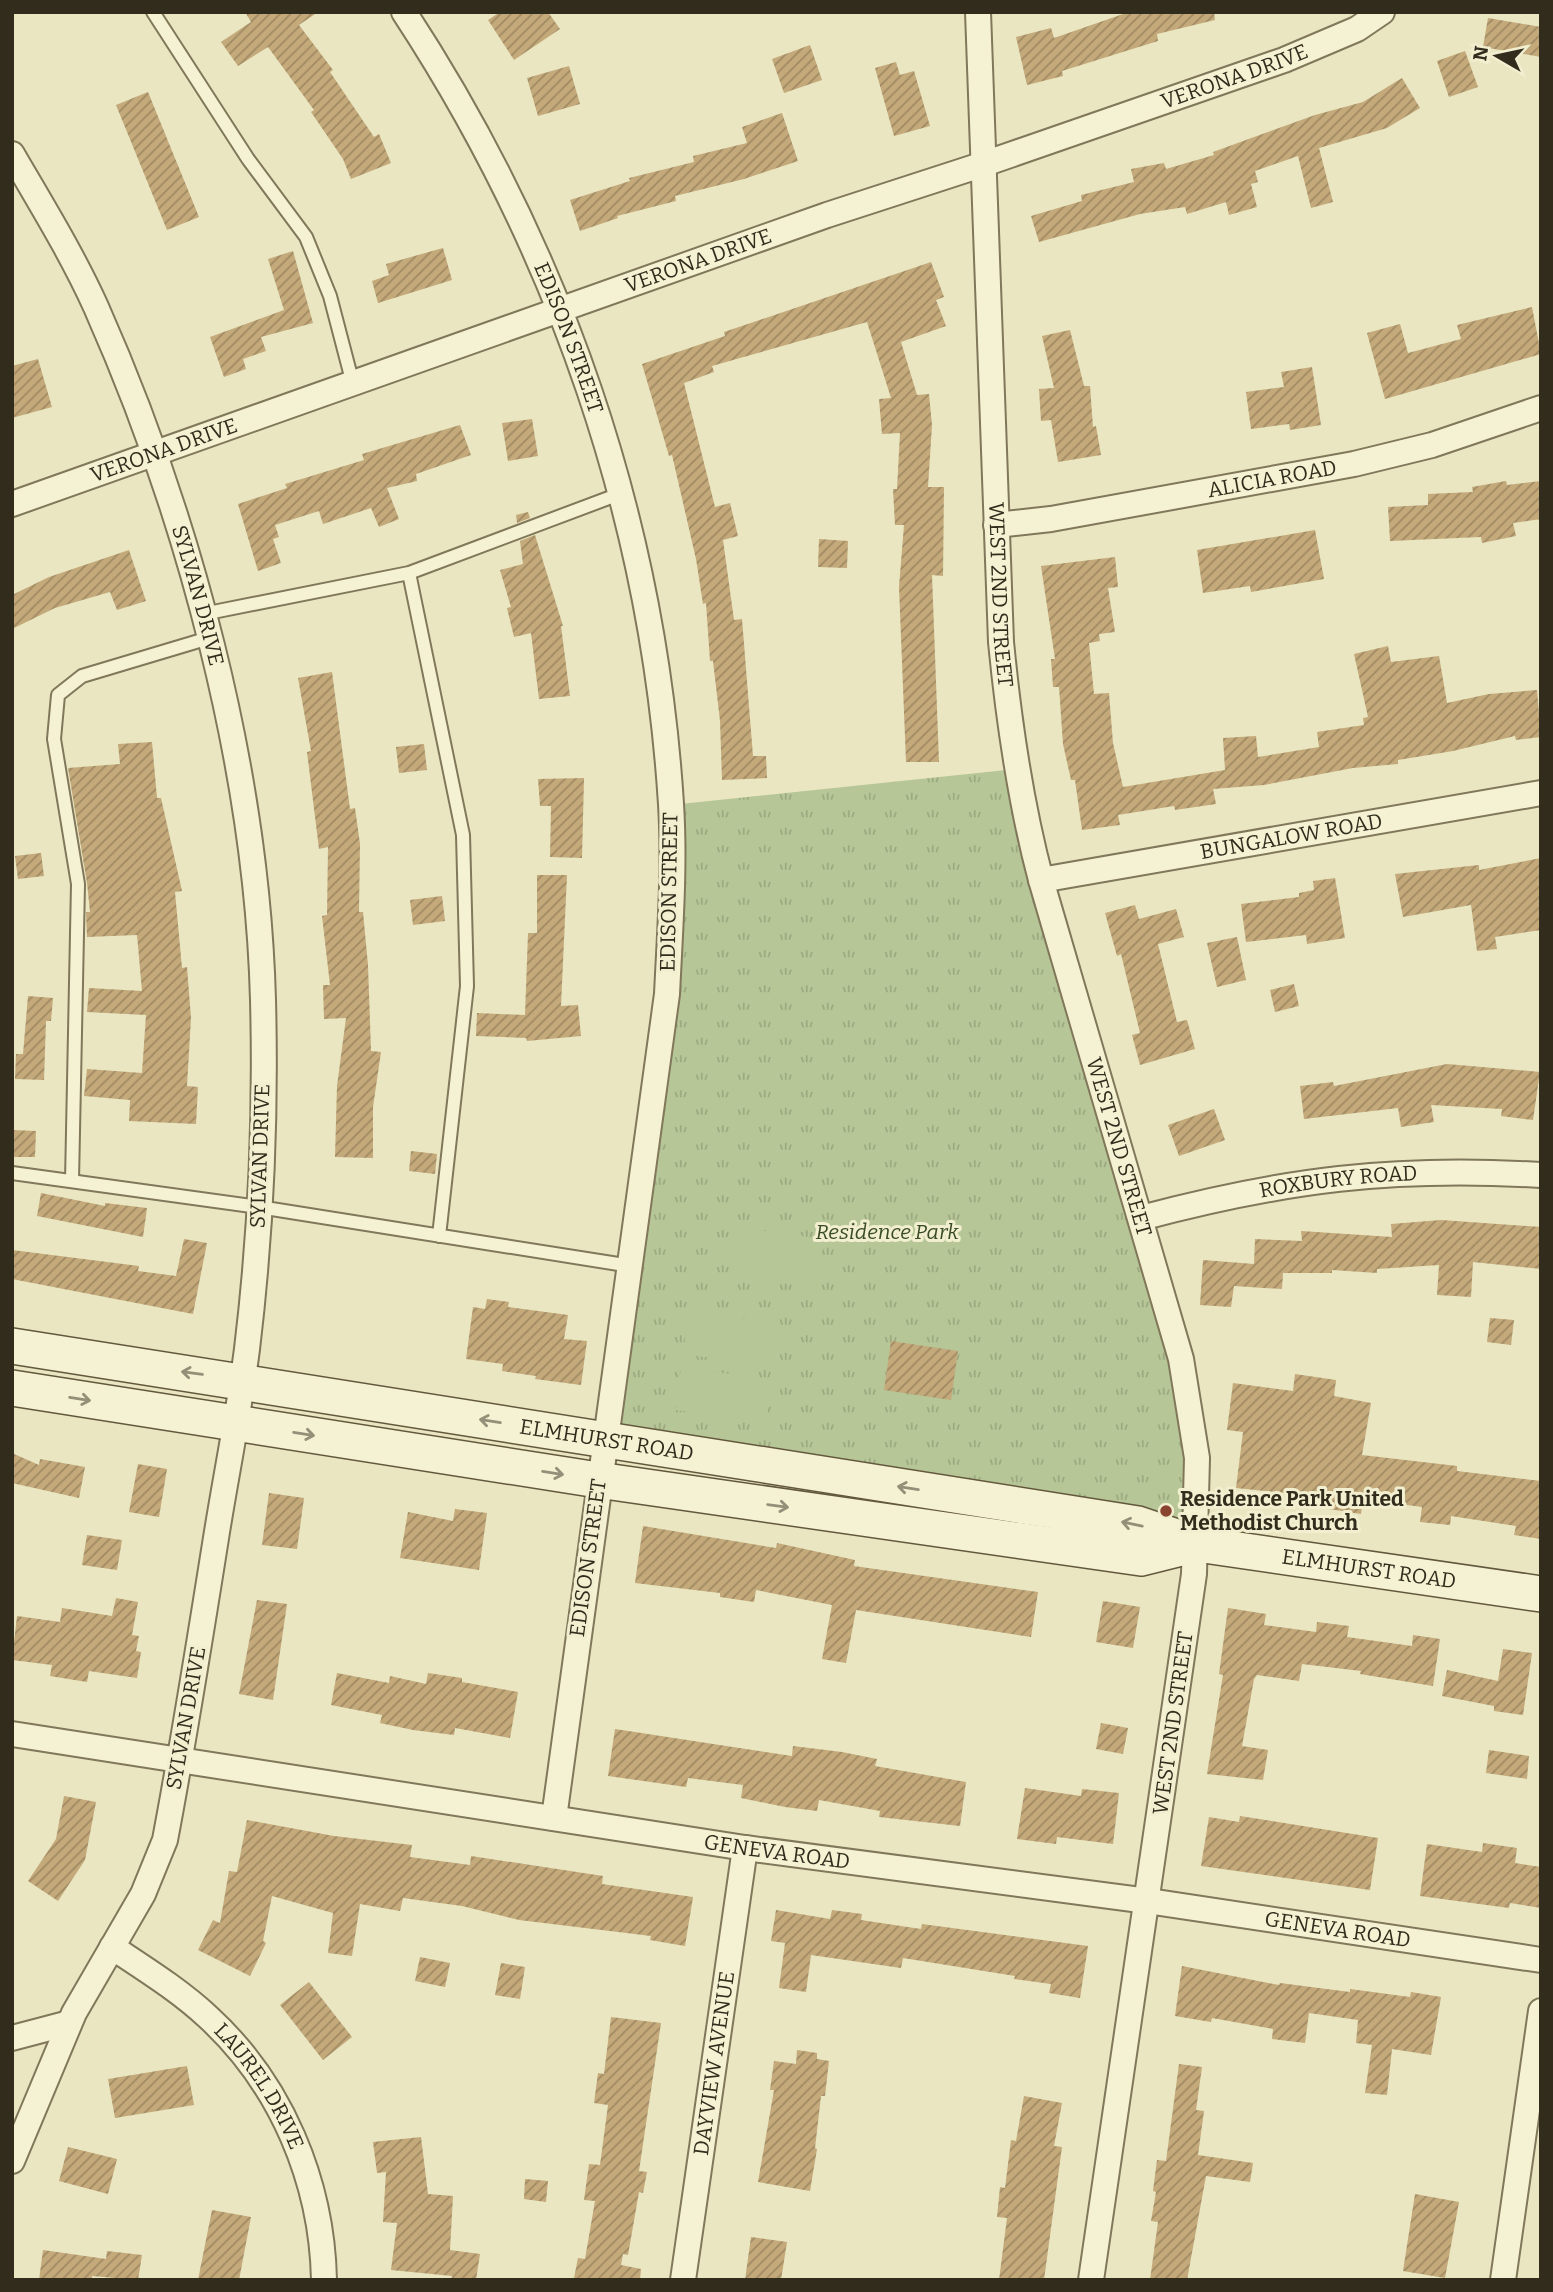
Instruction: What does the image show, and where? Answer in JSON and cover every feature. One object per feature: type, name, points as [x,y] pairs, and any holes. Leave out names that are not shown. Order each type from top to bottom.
[{"type":"street","name":"EDISON STREET","points":[[404,12],[452,86],[487,148],[562,311],[590,384],[638,557],[655,657],[671,830],[667,994],[631,1266],[598,1480],[554,1818]]},
{"type":"street","name":"WEST 2ND STREET","points":[[978,12],[981,165],[1001,642],[1010,727],[1023,811],[1041,880],[1181,1359],[1193,1421],[1199,1495],[1197,1544],[1148,1901],[1091,2280]]},
{"type":"street","name":"VERONA DRIVE","points":[[12,504],[827,215],[981,165],[1284,60],[1357,29],[1382,12]]},
{"type":"street","name":"SYLVAN DRIVE","points":[[12,154],[65,244],[96,306],[140,415],[203,614],[234,754],[256,905],[263,996],[264,1080],[259,1207],[242,1380],[165,1840],[155,1866],[69,2023],[12,2161]]},
{"type":"street","name":"ALICIA ROAD","points":[[996,525],[1051,519],[1354,464],[1432,445],[1541,408]]},
{"type":"street","name":"BUNGALOW ROAD","points":[[1041,880],[1541,793]]},
{"type":"street","name":"ROXBURY ROAD","points":[[1141,1218],[1225,1196],[1339,1177],[1433,1171],[1541,1175]]},
{"type":"street","name":"ELMHURST ROAD","points":[[12,1346],[242,1380],[1138,1524],[1197,1544],[1541,1594]]},
{"type":"street","name":"ELMHURST ROAD","points":[[12,1388],[598,1480],[1141,1558],[1197,1544]]},
{"type":"street","name":"GENEVA ROAD","points":[[12,1734],[745,1848],[1148,1901],[1541,1960]]},
{"type":"street","name":"DAYVIEW AVENUE","points":[[683,2280],[745,1848]]},
{"type":"street","name":"LAUREL DRIVE","points":[[112,1947],[208,2016],[264,2082],[292,2133],[313,2192],[323,2249],[324,2280]]},
{"type":"street","points":[[1503,2280],[1541,2011]]},
{"type":"street","points":[[12,2038],[69,2023]]},
{"type":"lane","points":[[153,12],[248,159],[306,237],[330,296],[353,384]]},
{"type":"lane","points":[[203,614],[409,573],[622,493]]},
{"type":"lane","points":[[409,573],[463,835],[467,986],[439,1236]]},
{"type":"lane","points":[[72,1181],[78,884],[54,739],[58,695],[82,676],[209,638]]},
{"type":"lane","points":[[12,1173],[259,1207],[631,1266]]},
{"type":"green space","name":"Residence Park","points":[[1016,769],[1181,1359],[1197,1544],[605,1440],[631,1266],[671,805]]},
{"type":"green space","points":[[736,1227],[824,1239],[817,1288],[729,1276]]},
{"type":"green space","points":[[689,1311],[780,1323],[774,1366],[683,1354]]},
{"type":"green space","points":[[681,1367],[772,1380],[766,1422],[675,1410]]},
{"type":"building","points":[[245,12],[318,12],[299,25],[333,70],[330,72],[374,137],[379,134],[391,163],[351,179],[343,159],[311,112],[314,110],[268,47],[238,66],[221,42],[251,22]]},
{"type":"building","points":[[500,12],[548,12],[560,29],[514,60],[488,20]]},
{"type":"building","points":[[1129,12],[1214,12],[1215,20],[1157,34],[1158,41],[1062,71],[1063,76],[1027,85],[1016,37],[1051,28],[1054,38]]},
{"type":"building","points":[[1488,18],[1541,27],[1541,57],[1483,47]]},
{"type":"building","points":[[810,45],[822,80],[784,93],[772,59]]},
{"type":"building","points":[[1465,51],[1478,87],[1449,97],[1437,61]]},
{"type":"building","points":[[896,62],[900,75],[914,71],[930,126],[894,136],[875,68]]},
{"type":"building","points":[[569,66],[580,104],[538,116],[527,78]]},
{"type":"building","points":[[1402,78],[1420,108],[1387,128],[1319,148],[1333,202],[1311,208],[1298,156],[1255,171],[1258,182],[1251,184],[1257,207],[1229,215],[1226,202],[1187,214],[1185,207],[1140,214],[1039,242],[1031,216],[1082,201],[1081,195],[1134,182],[1131,169],[1164,163],[1166,169],[1214,155],[1213,152],[1315,115],[1363,102]]},
{"type":"building","points":[[148,92],[199,217],[167,230],[116,105]]},
{"type":"building","points":[[782,113],[798,161],[744,179],[675,196],[676,201],[617,216],[618,218],[580,231],[570,200],[630,181],[629,178],[694,162],[693,156],[747,143],[742,127]]},
{"type":"building","points":[[443,248],[452,280],[378,303],[372,281],[389,275],[386,264]]},
{"type":"building","points":[[293,251],[313,323],[261,337],[266,351],[243,359],[246,369],[224,377],[210,337],[284,310],[268,259]]},
{"type":"building","points":[[931,262],[944,297],[936,300],[946,326],[901,342],[917,395],[929,394],[932,425],[928,487],[944,487],[943,576],[932,575],[939,762],[906,762],[899,587],[904,525],[895,525],[893,489],[897,489],[900,433],[882,434],[879,399],[891,398],[867,322],[712,366],[714,372],[684,383],[715,507],[730,503],[738,536],[723,540],[734,620],[742,619],[753,756],[766,756],[767,778],[722,780],[720,721],[713,661],[710,661],[706,603],[703,604],[696,559],[672,455],[669,456],[642,364],[725,336],[724,332]]},
{"type":"building","points":[[1532,307],[1541,354],[1385,399],[1367,333],[1400,324],[1408,353],[1461,339],[1457,325]]},
{"type":"building","points":[[1070,330],[1084,386],[1090,386],[1093,427],[1096,426],[1101,455],[1058,462],[1051,420],[1041,421],[1039,389],[1054,388],[1042,336]]},
{"type":"building","points":[[38,359],[52,407],[12,418],[12,366]]},
{"type":"building","points":[[1312,367],[1321,425],[1290,430],[1289,424],[1251,429],[1246,392],[1284,387],[1281,372]]},
{"type":"building","points":[[532,419],[538,456],[508,461],[502,423]]},
{"type":"building","points":[[460,425],[471,455],[416,474],[417,481],[387,488],[399,519],[379,527],[371,508],[323,524],[319,511],[275,525],[279,537],[273,539],[281,563],[258,571],[238,504],[287,488],[285,484],[364,460],[362,454]]},
{"type":"building","points":[[1506,481],[1507,485],[1541,481],[1541,519],[1513,523],[1516,536],[1482,543],[1481,537],[1390,541],[1388,507],[1428,505],[1428,494],[1473,492],[1472,487]]},
{"type":"building","points":[[528,512],[530,518],[517,523],[516,515]]},
{"type":"building","points":[[1315,530],[1324,579],[1251,592],[1250,586],[1203,593],[1197,550]]},
{"type":"building","points":[[535,535],[563,626],[570,696],[539,699],[531,633],[514,637],[507,608],[511,607],[500,570],[523,564],[520,541]]},
{"type":"building","points":[[819,539],[848,541],[847,568],[818,567]]},
{"type":"building","points":[[129,550],[146,601],[117,610],[110,592],[55,608],[12,629],[12,595],[49,577]]},
{"type":"building","points":[[1115,557],[1118,587],[1108,588],[1115,632],[1099,634],[1100,641],[1089,643],[1094,694],[1109,693],[1113,743],[1123,787],[1225,770],[1223,738],[1256,736],[1258,757],[1319,747],[1317,732],[1364,725],[1363,718],[1368,717],[1354,654],[1388,646],[1391,662],[1439,656],[1447,703],[1489,694],[1537,690],[1541,737],[1516,740],[1515,736],[1453,751],[1398,760],[1398,764],[1353,768],[1264,785],[1213,789],[1216,804],[1175,810],[1174,806],[1118,815],[1120,825],[1082,830],[1075,780],[1071,780],[1063,744],[1059,687],[1053,687],[1051,659],[1055,659],[1041,566]]},
{"type":"building","points":[[332,672],[350,809],[355,808],[360,844],[359,912],[363,912],[368,965],[371,1051],[381,1052],[373,1107],[373,1158],[335,1157],[337,1086],[346,1018],[324,1019],[323,985],[330,985],[322,916],[327,915],[328,847],[319,849],[307,752],[311,751],[298,678]]},
{"type":"building","points":[[152,742],[157,798],[161,798],[182,891],[175,892],[182,968],[187,967],[191,1018],[187,1086],[198,1087],[196,1124],[129,1121],[130,1100],[84,1096],[87,1069],[142,1073],[146,1015],[87,1012],[89,988],[142,991],[137,935],[87,937],[86,912],[90,912],[87,883],[68,768],[120,764],[118,744]]},
{"type":"building","points":[[424,744],[427,770],[399,773],[396,747]]},
{"type":"building","points":[[584,778],[582,858],[550,857],[551,806],[540,806],[538,779]]},
{"type":"building","points":[[41,853],[44,876],[18,879],[15,856]]},
{"type":"building","points":[[1541,858],[1541,930],[1495,937],[1497,949],[1477,951],[1471,905],[1403,917],[1395,874],[1479,865],[1479,870]]},
{"type":"building","points":[[537,875],[567,875],[561,1006],[578,1005],[581,1036],[527,1041],[526,1038],[476,1036],[477,1013],[525,1015],[528,933],[537,933]]},
{"type":"building","points":[[1335,878],[1345,938],[1307,944],[1306,935],[1246,942],[1241,904],[1299,897],[1299,893],[1314,890],[1313,881]]},
{"type":"building","points":[[442,896],[445,921],[413,925],[410,900]]},
{"type":"building","points":[[1135,905],[1139,919],[1176,909],[1184,937],[1158,944],[1177,1022],[1187,1020],[1195,1049],[1140,1065],[1132,1035],[1140,1033],[1121,954],[1117,956],[1105,913]]},
{"type":"building","points":[[1237,937],[1246,980],[1217,987],[1207,943]]},
{"type":"building","points":[[1294,984],[1299,1006],[1275,1012],[1270,990]]},
{"type":"building","points":[[28,996],[53,998],[51,1021],[46,1021],[44,1080],[15,1079],[16,1054],[23,1054]]},
{"type":"building","points":[[1447,1064],[1540,1072],[1533,1120],[1501,1116],[1502,1109],[1431,1105],[1434,1122],[1401,1127],[1398,1108],[1304,1119],[1300,1086],[1333,1082],[1334,1086]]},
{"type":"building","points":[[1214,1109],[1225,1140],[1179,1156],[1168,1125]]},
{"type":"building","points":[[12,1130],[36,1131],[35,1157],[12,1157]]},
{"type":"building","points":[[411,1151],[437,1154],[435,1174],[409,1171]]},
{"type":"building","points":[[41,1193],[105,1206],[105,1203],[147,1208],[143,1237],[37,1216]]},
{"type":"building","points":[[1441,1220],[1541,1227],[1541,1269],[1473,1262],[1471,1297],[1437,1295],[1439,1265],[1377,1269],[1377,1273],[1332,1270],[1332,1273],[1283,1273],[1282,1289],[1234,1286],[1231,1307],[1200,1305],[1203,1260],[1254,1264],[1255,1239],[1302,1241],[1301,1231],[1392,1237],[1391,1224]]},
{"type":"building","points":[[184,1239],[207,1243],[193,1314],[12,1279],[12,1250],[139,1266],[138,1271],[176,1276]]},
{"type":"building","points":[[487,1299],[509,1302],[508,1307],[568,1315],[564,1339],[587,1341],[581,1385],[535,1379],[536,1376],[502,1371],[503,1364],[466,1359],[473,1307],[485,1309]]},
{"type":"building","points":[[1490,1318],[1514,1320],[1511,1345],[1487,1342]]},
{"type":"building","points":[[891,1341],[958,1351],[951,1400],[884,1390]]},
{"type":"building","points":[[1295,1374],[1336,1380],[1334,1396],[1371,1403],[1362,1455],[1457,1466],[1457,1471],[1541,1481],[1541,1539],[1514,1535],[1516,1526],[1451,1516],[1450,1525],[1420,1522],[1422,1507],[1363,1499],[1361,1514],[1329,1509],[1330,1498],[1236,1488],[1243,1432],[1227,1430],[1233,1383],[1293,1391]]},
{"type":"building","points":[[12,1453],[39,1465],[40,1459],[85,1467],[79,1498],[12,1483]]},
{"type":"building","points":[[138,1464],[167,1469],[159,1517],[129,1512]]},
{"type":"building","points":[[269,1493],[304,1498],[297,1549],[262,1545]]},
{"type":"building","points":[[455,1509],[487,1513],[479,1570],[400,1558],[408,1512],[453,1521]]},
{"type":"building","points":[[643,1526],[776,1548],[777,1543],[855,1560],[854,1566],[1038,1592],[1031,1637],[856,1610],[846,1663],[822,1659],[832,1605],[756,1590],[754,1602],[720,1597],[720,1593],[635,1583]]},
{"type":"building","points":[[87,1535],[122,1540],[117,1570],[82,1565]]},
{"type":"building","points":[[116,1598],[138,1602],[132,1635],[139,1636],[136,1651],[141,1652],[137,1678],[89,1671],[87,1682],[50,1676],[52,1665],[12,1660],[17,1616],[60,1622],[62,1608],[112,1616]]},
{"type":"building","points":[[257,1600],[287,1604],[273,1700],[239,1694]]},
{"type":"building","points":[[1103,1601],[1140,1607],[1133,1648],[1096,1642]]},
{"type":"building","points":[[1228,1608],[1266,1614],[1264,1625],[1316,1632],[1317,1622],[1349,1626],[1347,1637],[1412,1646],[1413,1635],[1440,1639],[1433,1686],[1360,1674],[1361,1671],[1302,1664],[1299,1681],[1257,1675],[1254,1679],[1242,1746],[1268,1750],[1263,1780],[1207,1774],[1223,1675],[1219,1674]]},
{"type":"building","points":[[1503,1649],[1532,1653],[1523,1715],[1494,1711],[1494,1706],[1442,1696],[1447,1670],[1498,1681]]},
{"type":"building","points":[[337,1673],[389,1683],[390,1676],[426,1684],[428,1673],[462,1678],[462,1682],[518,1692],[510,1738],[455,1728],[454,1735],[413,1730],[380,1723],[382,1715],[331,1705]]},
{"type":"building","points":[[1101,1723],[1128,1728],[1123,1754],[1096,1749]]},
{"type":"building","points":[[615,1729],[792,1756],[793,1746],[842,1752],[877,1759],[875,1766],[966,1782],[960,1826],[879,1817],[880,1811],[819,1800],[817,1811],[785,1807],[741,1798],[743,1785],[688,1778],[686,1787],[608,1776]]},
{"type":"building","points":[[1489,1750],[1529,1756],[1527,1779],[1486,1773]]},
{"type":"building","points":[[1025,1788],[1081,1796],[1082,1789],[1119,1793],[1113,1844],[1057,1837],[1056,1844],[1017,1839]]},
{"type":"building","points":[[64,1796],[96,1802],[85,1860],[58,1901],[28,1881],[56,1839]]},
{"type":"building","points":[[1240,1816],[1378,1838],[1370,1890],[1201,1866],[1209,1817],[1239,1822]]},
{"type":"building","points":[[247,1820],[334,1836],[412,1845],[410,1857],[470,1865],[471,1856],[603,1876],[602,1884],[693,1897],[685,1946],[650,1940],[651,1936],[519,1920],[462,1906],[403,1898],[400,1911],[360,1904],[352,1956],[328,1953],[333,1913],[272,1896],[263,1941],[266,1943],[250,1976],[198,1950],[213,1920],[220,1923],[229,1871],[237,1872]]},
{"type":"building","points":[[1483,1843],[1517,1848],[1515,1863],[1541,1867],[1541,1908],[1510,1903],[1509,1908],[1420,1896],[1427,1844],[1482,1852]]},
{"type":"building","points":[[776,1910],[830,1919],[832,1910],[862,1914],[861,1920],[921,1929],[922,1924],[1088,1946],[1080,1998],[1049,1993],[1051,1984],[903,1958],[901,1968],[811,1955],[806,1992],[779,1988],[785,1943],[771,1941]]},
{"type":"building","points":[[420,1957],[450,1963],[445,1987],[415,1981]]},
{"type":"building","points":[[501,1963],[525,1967],[520,1999],[495,1995]]},
{"type":"building","points":[[1182,1966],[1279,1985],[1350,1992],[1350,1989],[1410,1997],[1411,1992],[1441,1997],[1431,2055],[1392,2049],[1387,2095],[1365,2093],[1372,2045],[1356,2043],[1358,2020],[1309,2013],[1305,2043],[1272,2039],[1273,2029],[1212,2018],[1211,2022],[1175,2016]]},
{"type":"building","points":[[309,1982],[352,2037],[323,2060],[280,2005]]},
{"type":"building","points":[[611,2017],[661,2023],[639,2171],[647,2172],[643,2193],[639,2192],[628,2255],[623,2254],[621,2265],[641,2269],[640,2280],[581,2280],[574,2278],[578,2258],[585,2259],[595,2201],[584,2200],[589,2164],[600,2165],[608,2105],[594,2103],[598,2073],[604,2074]]},
{"type":"building","points":[[797,2050],[817,2053],[817,2059],[829,2061],[825,2096],[821,2096],[817,2149],[810,2191],[758,2182],[774,2090],[770,2090],[774,2061],[796,2064]]},
{"type":"building","points":[[1179,2064],[1202,2067],[1196,2110],[1204,2111],[1198,2155],[1253,2163],[1250,2182],[1206,2176],[1187,2280],[1150,2280],[1158,2222],[1151,2221],[1156,2192],[1153,2191],[1157,2160],[1166,2161]]},
{"type":"building","points":[[187,2066],[194,2105],[115,2118],[108,2079]]},
{"type":"building","points":[[1024,2096],[1062,2103],[1054,2146],[1062,2147],[1044,2280],[999,2280],[1007,2218],[997,2217],[1000,2187],[1005,2188],[1011,2140],[1016,2141]]},
{"type":"building","points":[[421,2137],[428,2194],[453,2196],[450,2250],[480,2254],[476,2280],[451,2280],[452,2276],[391,2270],[397,2223],[383,2222],[386,2172],[377,2173],[373,2142]]},
{"type":"building","points":[[68,2147],[117,2159],[108,2194],[59,2181]]},
{"type":"building","points":[[525,2179],[548,2181],[546,2202],[524,2199]]},
{"type":"building","points":[[1415,2194],[1459,2202],[1445,2278],[1403,2271]]},
{"type":"building","points":[[212,2210],[251,2217],[239,2280],[198,2280]]},
{"type":"building","points":[[751,2237],[787,2242],[781,2280],[745,2280]]},
{"type":"building","points":[[43,2250],[106,2259],[107,2251],[142,2255],[138,2280],[92,2276],[92,2280],[39,2280]]},
{"type":"place","name":"Residence Park United Methodist Church","points":[[1166,1511]]}]
